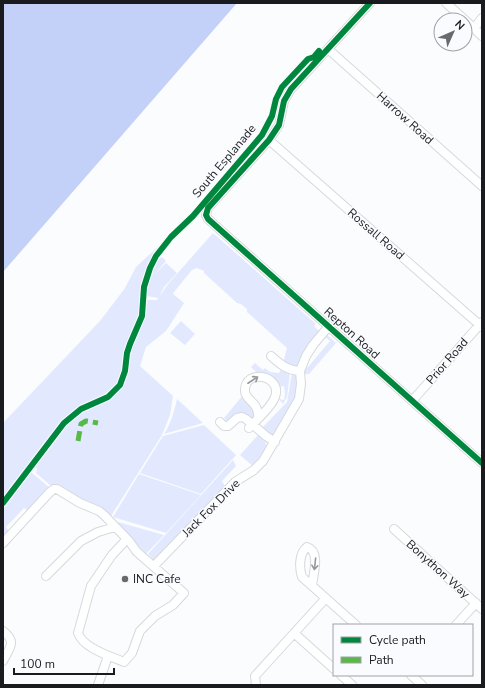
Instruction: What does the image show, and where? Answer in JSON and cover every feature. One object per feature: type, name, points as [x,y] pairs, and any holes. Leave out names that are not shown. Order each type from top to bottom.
[{"type":"street","points":[[269,140],[278,125],[284,102],[291,89],[370,3]]},
{"type":"street","points":[[446,3],[456,12]]},
{"type":"street","points":[[482,18],[474,28],[482,36]]},
{"type":"street","name":"Harrow Road","points":[[328,49],[482,186]]},
{"type":"street","name":"Repton Road","points":[[269,140],[208,208],[206,215],[208,219],[482,463]]},
{"type":"street","name":"Rossall Road","points":[[269,140],[481,325]]},
{"type":"street","name":"Prior Road","points":[[412,401],[481,325]]},
{"type":"street","name":"Jack Fox Drive","points":[[154,566],[235,482],[254,470],[263,461],[299,398],[301,384],[300,371],[306,356],[329,326]]},
{"type":"street","points":[[271,356],[282,366],[291,370],[300,371]]},
{"type":"street","points":[[250,426],[272,403],[277,391],[273,383],[269,379],[262,376],[257,376],[251,380],[247,384],[245,390],[248,398],[257,406],[258,417]]},
{"type":"street","points":[[220,422],[224,426],[228,426],[237,418],[242,417],[246,419],[250,426],[275,442]]},
{"type":"street","points":[[3,543],[54,489],[60,490],[80,503],[99,511],[116,527],[127,539],[137,552],[184,593],[173,605],[155,616],[140,631],[132,653],[124,662],[108,656],[83,642],[78,633],[91,586],[112,555],[127,539]]},
{"type":"street","points":[[46,576],[81,541],[98,532],[116,527]]},
{"type":"street","name":"Bonython Way","points":[[394,529],[479,606]]},
{"type":"street","points":[[312,586],[355,624]]},
{"type":"street","points":[[254,684],[255,676],[326,598]]},
{"type":"street","points":[[457,624],[479,606]]},
{"type":"street","points":[[3,630],[11,640],[12,644],[3,661]]},
{"type":"street","points":[[294,633],[333,668]]},
{"type":"street","points":[[98,685],[108,656]]},
{"type":"street","points":[[342,676],[352,685]]},
{"type":"street","points":[[412,676],[421,685]]},
{"type":"shaded area","points":[[213,233],[316,324],[314,326],[320,332],[299,366],[296,367],[283,363],[287,348],[247,312],[247,309],[241,304],[237,303],[204,273],[204,271],[197,268],[192,270],[173,294],[184,303],[166,331],[146,347],[140,366],[173,396],[170,415],[162,435],[111,516],[51,486],[36,473],[37,469],[35,464],[55,436],[72,418],[83,411],[109,400],[122,386],[132,346],[143,320],[145,300],[157,300],[158,298],[146,296],[150,275],[154,274],[150,274],[156,261],[162,257],[166,261],[155,274],[166,263],[177,273],[164,287],[159,297],[168,284]]},
{"type":"shaded area","points":[[162,243],[148,265],[142,286],[141,312],[127,346],[123,371],[118,383],[108,394],[74,411],[58,425],[3,500],[3,423],[100,321],[125,288],[136,267]]},
{"type":"shaded area","points":[[181,321],[195,334],[185,345],[170,333]]},
{"type":"shaded area","points":[[326,334],[336,343],[309,374],[305,374],[305,368],[308,367],[330,341],[324,336]]},
{"type":"shaded area","points":[[255,363],[263,370],[265,368],[270,372],[279,373],[281,369],[290,373],[287,397],[283,404],[279,399],[284,400],[284,386],[278,387],[258,374],[251,367]]},
{"type":"shaded area","points":[[292,373],[298,377],[296,397],[274,434],[271,435],[261,429],[287,402]]},
{"type":"shaded area","points":[[243,395],[255,409],[254,417],[252,418],[238,414],[228,422],[224,418]]},
{"type":"shaded area","points":[[177,399],[203,423],[164,434],[169,426]]},
{"type":"shaded area","points":[[204,425],[236,455],[201,494],[140,473],[163,436]]},
{"type":"shaded area","points":[[258,435],[263,439],[267,449],[254,467],[240,455]]},
{"type":"shaded area","points":[[233,460],[236,466],[222,481],[226,488],[156,562],[148,554]]},
{"type":"shaded area","points":[[31,472],[50,488],[29,511],[24,508],[6,527],[9,531],[3,538],[3,508]]},
{"type":"shaded area","points":[[139,474],[201,495],[166,533],[113,517]]},
{"type":"shaded area","points":[[116,522],[118,522],[164,535],[146,554]]},
{"type":"water","points":[[3,3],[237,3],[3,272]]},
{"type":"marked path","points":[[78,441],[81,424],[86,421],[98,423]]},
{"type":"cycle path","points":[[370,3],[291,89],[284,101],[279,125],[269,140],[208,208],[206,215],[208,219],[482,463]]},
{"type":"cycle path","name":"South Esplanade","points":[[3,503],[64,423],[81,409],[108,397],[120,385],[125,371],[127,353],[142,316],[144,287],[150,268],[156,256],[171,237],[193,216],[262,135],[272,116],[276,99],[282,87],[308,59],[314,57],[319,51]]},
{"type":"place","name":"INC Cafe","points":[[125,579]]}]
